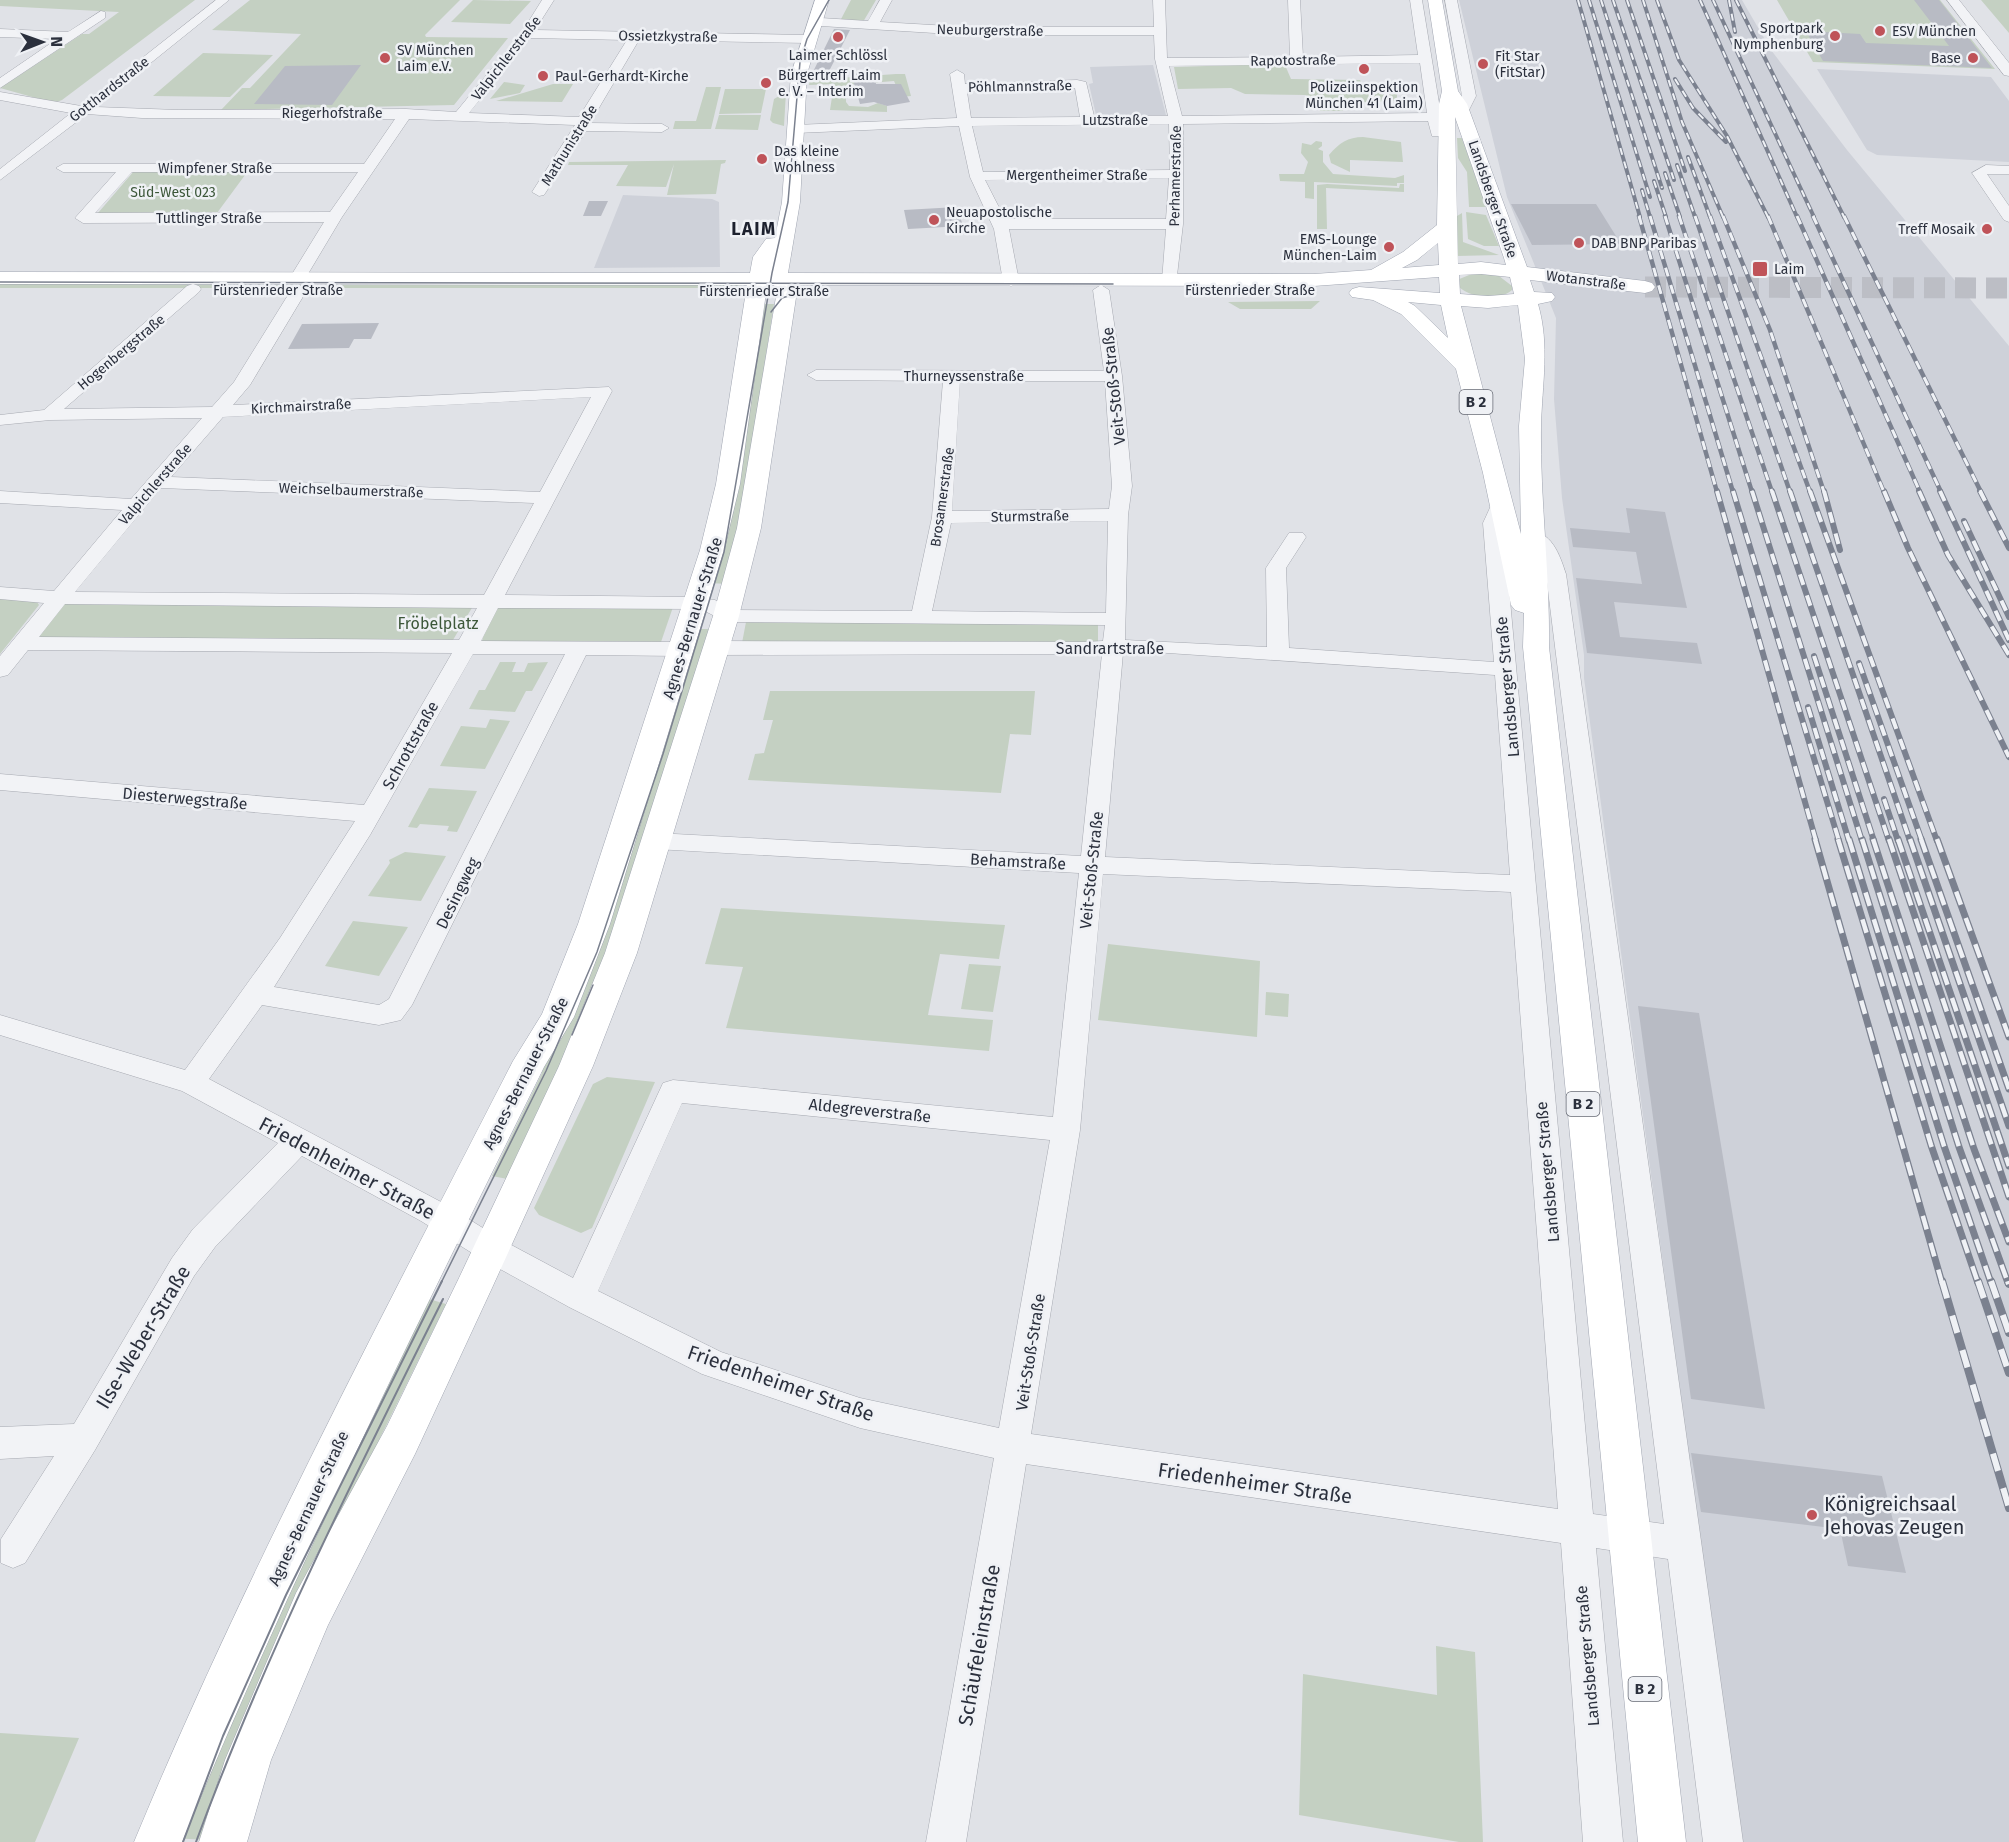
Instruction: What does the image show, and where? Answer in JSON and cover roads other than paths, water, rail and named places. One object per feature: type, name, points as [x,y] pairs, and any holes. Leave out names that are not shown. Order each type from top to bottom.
[{"type":"main road","name":"Agnes-Bernauer-Straße","points":[[223,1842],[249,1760],[312,1609],[401,1440],[491,1249],[592,1025],[621,954],[726,616],[749,528],[770,286],[767,249],[784,232],[791,202],[799,74],[814,32],[822,0]]},
{"type":"main road","name":"Agnes-Bernauer-Straße","points":[[814,32],[838,0]]},
{"type":"main road","name":"Landsberger Straße","points":[[1435,0],[1450,91],[1462,111],[1527,299],[1536,359],[1530,426],[1533,537],[1537,581],[1537,659]]},
{"type":"main road","name":"Landsberger Straße","points":[[1450,91],[1447,104],[1447,227],[1450,300],[1502,503],[1516,574],[1537,659],[1582,930],[1629,1536],[1662,1842]]},
{"type":"main road","points":[[1447,227],[1369,285],[1408,310],[1467,368]]},
{"type":"main road","name":"Fürstenrieder Straße","points":[[770,286],[1286,290],[1369,285],[1448,270],[1515,262]]},
{"type":"main road","name":"Wotanstraße","points":[[1515,262],[1645,287],[1527,299]]},
{"type":"main road","name":"Fürstenrieder Straße","points":[[0,278],[297,289]]},
{"type":"main road","name":"Fürstenrieder Straße","points":[[0,289],[770,286],[1011,281],[1314,280],[1369,285],[1450,300],[1490,302],[1527,299]]},
{"type":"main road","name":"Agnes-Bernauer-Straße","points":[[158,1842],[238,1656],[344,1432],[530,1061],[561,1006],[594,924],[722,518],[770,286]]},
{"type":"street","name":"Valpichlerstraße","points":[[461,114],[527,34],[548,0]]},
{"type":"street","points":[[872,25],[886,0]]},
{"type":"street","name":"Perhamerstraße","points":[[1159,0],[1162,62],[1176,120],[1178,174],[1170,281]]},
{"type":"street","points":[[1294,0],[1297,60]]},
{"type":"street","name":"Landsberger Straße","points":[[1416,0],[1436,132],[1448,151]]},
{"type":"street","name":"Landsberger Straße","points":[[1451,0],[1468,96],[1462,111]]},
{"type":"street","points":[[1953,0],[2009,72]]},
{"type":"street","name":"Gotthardstraße","points":[[0,176],[221,1]]},
{"type":"street","points":[[0,84],[101,15]]},
{"type":"street","name":"Neuburgerstraße","points":[[814,32],[872,25],[967,31],[1159,31]]},
{"type":"street","name":"Ossietzkystraße","points":[[527,34],[635,36],[814,32]]},
{"type":"street","points":[[0,33],[70,36]]},
{"type":"street","name":"Mathunistraße","points":[[539,192],[635,36]]},
{"type":"street","name":"Rapotostraße","points":[[1162,62],[1424,60]]},
{"type":"street","points":[[957,74],[977,176],[986,202],[1000,224],[1011,281]]},
{"type":"street","name":"Pöhlmannstraße","points":[[959,88],[1077,84],[1081,85],[1088,120]]},
{"type":"street","name":"Riegerhofstraße","points":[[0,96],[37,106],[81,111],[461,114],[662,128]]},
{"type":"street","name":"Valpichlerstraße","points":[[0,670],[136,505],[219,411],[259,358],[334,217],[406,113]]},
{"type":"street","name":"Lutzstraße","points":[[796,129],[965,122],[1434,117]]},
{"type":"street","name":"Wimpfener Straße","points":[[63,168],[368,168]]},
{"type":"street","name":"Tuttlinger Straße","points":[[128,168],[82,218],[334,217]]},
{"type":"street","points":[[2009,170],[1979,172],[2009,217]]},
{"type":"street","name":"Mergentheimer Straße","points":[[977,176],[1178,174]]},
{"type":"street","points":[[1000,224],[1175,225]]},
{"type":"street","name":"Hogenbergstraße","points":[[50,415],[54,408],[193,289]]},
{"type":"street","name":"Veit-Stoß-Straße","points":[[1014,1447],[1066,1130],[1116,618],[1118,515],[1122,486],[1113,376],[1101,290]]},
{"type":"street","name":"Thurneyssenstraße","points":[[816,375],[1113,376]]},
{"type":"street","name":"Brosamerstraße","points":[[921,616],[942,517],[952,376]]},
{"type":"street","name":"Kirchmairstraße","points":[[0,420],[50,415],[219,411],[603,391]]},
{"type":"street","name":"Schrottstraße","points":[[191,1083],[256,994],[319,899],[371,814],[491,601],[603,391]]},
{"type":"street","name":"Weichselbaumerstraße","points":[[156,482],[546,498]]},
{"type":"street","points":[[0,497],[136,505]]},
{"type":"street","name":"Landsberger Straße","points":[[1502,503],[1493,523],[1603,1842]]},
{"type":"street","name":"Sturmstraße","points":[[942,517],[1118,515]]},
{"type":"street","points":[[1278,655],[1276,568],[1296,537]]},
{"type":"street","name":"Landsberger Straße","points":[[1533,537],[1549,551],[1556,574],[1567,673],[1582,930],[1683,1544],[1723,1842]]},
{"type":"street","points":[[0,593],[59,598],[694,603]]},
{"type":"street","name":"Sandrartstraße","points":[[694,603],[708,604],[726,616],[1116,618]]},
{"type":"street","points":[[22,643],[580,646],[681,649]]},
{"type":"street","name":"Sandrartstraße","points":[[715,648],[1138,645],[1505,669]]},
{"type":"street","name":"Desingweg","points":[[256,994],[379,1015],[392,1013],[399,1005],[425,958],[580,646]]},
{"type":"street","name":"Landsberger Straße","points":[[1537,659],[1567,673]]},
{"type":"street","name":"Diesterwegstraße","points":[[0,782],[371,814]]},
{"type":"street","name":"Behamstraße","points":[[656,841],[1091,865],[1524,884]]},
{"type":"street","name":"Friedenheimer Straße","points":[[0,1025],[191,1083],[449,1222],[491,1249],[712,1364],[860,1413],[1014,1447],[1629,1536]]},
{"type":"street","name":"Aldegreverstraße","points":[[580,1297],[674,1091],[1066,1130]]},
{"type":"street","name":"Ilse-Weber-Straße","points":[[13,1551],[83,1439],[171,1287],[204,1238],[297,1142]]},
{"type":"street","points":[[0,1443],[83,1439]]},
{"type":"street","name":"Schäufeleinstraße","points":[[946,1842],[1014,1447]]},
{"type":"street","points":[[1629,1536],[1683,1544]]},
{"type":"tunnel","points":[[1645,287],[2009,288]]},
{"type":"tram line","points":[[770,283],[788,202],[800,62],[807,39],[829,0]]},
{"type":"tram line","points":[[0,282],[770,283]]},
{"type":"tram line","points":[[441,1283],[546,1071],[597,952],[663,754],[724,552],[770,283]]},
{"type":"tram line","points":[[770,283],[1113,284]]},
{"type":"tram line","points":[[771,312],[782,298],[808,290]]},
{"type":"tram line","points":[[572,1035],[593,985]]},
{"type":"tram line","points":[[183,1842],[223,1736],[286,1595],[442,1281]]},
{"type":"tram line","points":[[196,1842],[251,1703],[281,1635],[344,1500],[443,1299]]},
{"type":"railway","points":[[1578,0],[1640,217]]},
{"type":"railway","points":[[1589,0],[1650,197]]},
{"type":"railway","points":[[1601,0],[1662,188]]},
{"type":"railway","points":[[1613,0],[1674,180]]},
{"type":"railway","points":[[1627,0],[1685,171]]},
{"type":"railway","points":[[1643,0],[1682,122],[1723,217]]},
{"type":"railway","points":[[1657,0],[1679,60],[1727,136],[1768,217]]},
{"type":"railway","points":[[1700,0],[1797,217]]},
{"type":"railway","points":[[1713,0],[1814,217]]},
{"type":"railway","points":[[1729,0],[1735,32]]},
{"type":"railway","points":[[1736,0],[1844,217]]},
{"type":"railway","points":[[1675,79],[1693,108],[1726,142]]},
{"type":"railway","points":[[1688,157],[1710,217]]},
{"type":"railway","points":[[1677,165],[1695,217]]},
{"type":"railway","points":[[1665,173],[1680,217]]},
{"type":"railway","points":[[1654,181],[1666,217]]},
{"type":"railway","points":[[1642,190],[1650,217]]},
{"type":"railway","points":[[1639,216],[1717,492]]},
{"type":"railway","points":[[1650,216],[1733,492]]},
{"type":"railway","points":[[1665,216],[1752,492]]},
{"type":"railway","points":[[1679,216],[1772,492]]},
{"type":"railway","points":[[1695,216],[1790,492]]},
{"type":"railway","points":[[1710,216],[1810,492]]},
{"type":"railway","points":[[1723,216],[1770,330],[1824,492]]},
{"type":"railway","points":[[1768,216],[1884,492]]},
{"type":"railway","points":[[1797,216],[1920,492]]},
{"type":"railway","points":[[1813,216],[1941,492]]},
{"type":"railway","points":[[1844,216],[1981,492]]},
{"type":"railway","points":[[1717,491],[1816,841]]},
{"type":"railway","points":[[1733,491],[1839,841]]},
{"type":"railway","points":[[1752,491],[1862,841]]},
{"type":"railway","points":[[1772,491],[1889,841]]},
{"type":"railway","points":[[1790,491],[1910,841]]},
{"type":"railway","points":[[1810,491],[1937,841]]},
{"type":"railway","points":[[1824,491],[1840,550]]},
{"type":"railway","points":[[1884,491],[1908,548],[2009,757]]},
{"type":"railway","points":[[1919,491],[1948,555],[2009,655]]},
{"type":"railway","points":[[1940,491],[2009,640]]},
{"type":"railway","points":[[1980,491],[2009,548]]},
{"type":"railway","points":[[1964,521],[2009,617]]},
{"type":"railway","points":[[1814,656],[1874,841]]},
{"type":"railway","points":[[1859,663],[1922,841]]},
{"type":"railway","points":[[1808,707],[1849,841]]},
{"type":"railway","points":[[1884,799],[1898,841]]},
{"type":"railway","points":[[1815,839],[1942,1283]]},
{"type":"railway","points":[[1838,839],[1931,1145],[1978,1283]]},
{"type":"railway","points":[[1849,839],[1944,1146],[1991,1283]]},
{"type":"railway","points":[[1862,839],[1959,1147],[2008,1283]]},
{"type":"railway","points":[[1873,839],[1974,1149],[2009,1242]]},
{"type":"railway","points":[[1889,839],[2009,1197]]},
{"type":"railway","points":[[1898,839],[2009,1166]]},
{"type":"railway","points":[[1910,839],[2009,1126]]},
{"type":"railway","points":[[1921,839],[2009,1089]]},
{"type":"railway","points":[[1937,839],[2009,1037]]},
{"type":"railway","points":[[1942,1281],[2009,1508]]},
{"type":"railway","points":[[1978,1281],[2009,1373]]},
{"type":"railway","points":[[1991,1281],[2009,1333]]},
{"type":"place","name":"ESV München","points":[[1880,31]]},
{"type":"place","name":"Sportpark Nymphenburg","points":[[1835,36]]},
{"type":"place","name":"Laimer Schlössl","points":[[838,37]]},
{"type":"place","name":"SV München Laim e.V.","points":[[385,58]]},
{"type":"place","name":"Base","points":[[1973,58]]},
{"type":"place","name":"Fit Star (FitStar)","points":[[1483,64]]},
{"type":"place","name":"Polizeiinspektion München 41 (Laim)","points":[[1364,69]]},
{"type":"place","name":"Paul-Gerhardt-Kirche","points":[[543,76]]},
{"type":"place","name":"Bürgertreff Laim e. V. – Interim","points":[[766,83]]},
{"type":"place","name":"Das kleine Wohlness","points":[[762,159]]},
{"type":"place","name":"Neuapostolische Kirche","points":[[934,220]]},
{"type":"place","name":"Treff Mosaik","points":[[1987,229]]},
{"type":"place","name":"DAB BNP Paribas","points":[[1579,243]]},
{"type":"place","name":"EMS-Lounge München-Laim","points":[[1389,247]]},
{"type":"place","name":"Laim","points":[[1760,269]]},
{"type":"place","name":"Königreichsaal Jehovas Zeugen","points":[[1812,1515]]},
{"type":"district","name":"LAIM","points":[[754,229]]},
{"type":"park label","name":"Süd-West 023","points":[[173,192]]},
{"type":"park label","name":"Fröbelplatz","points":[[438,623]]}]
